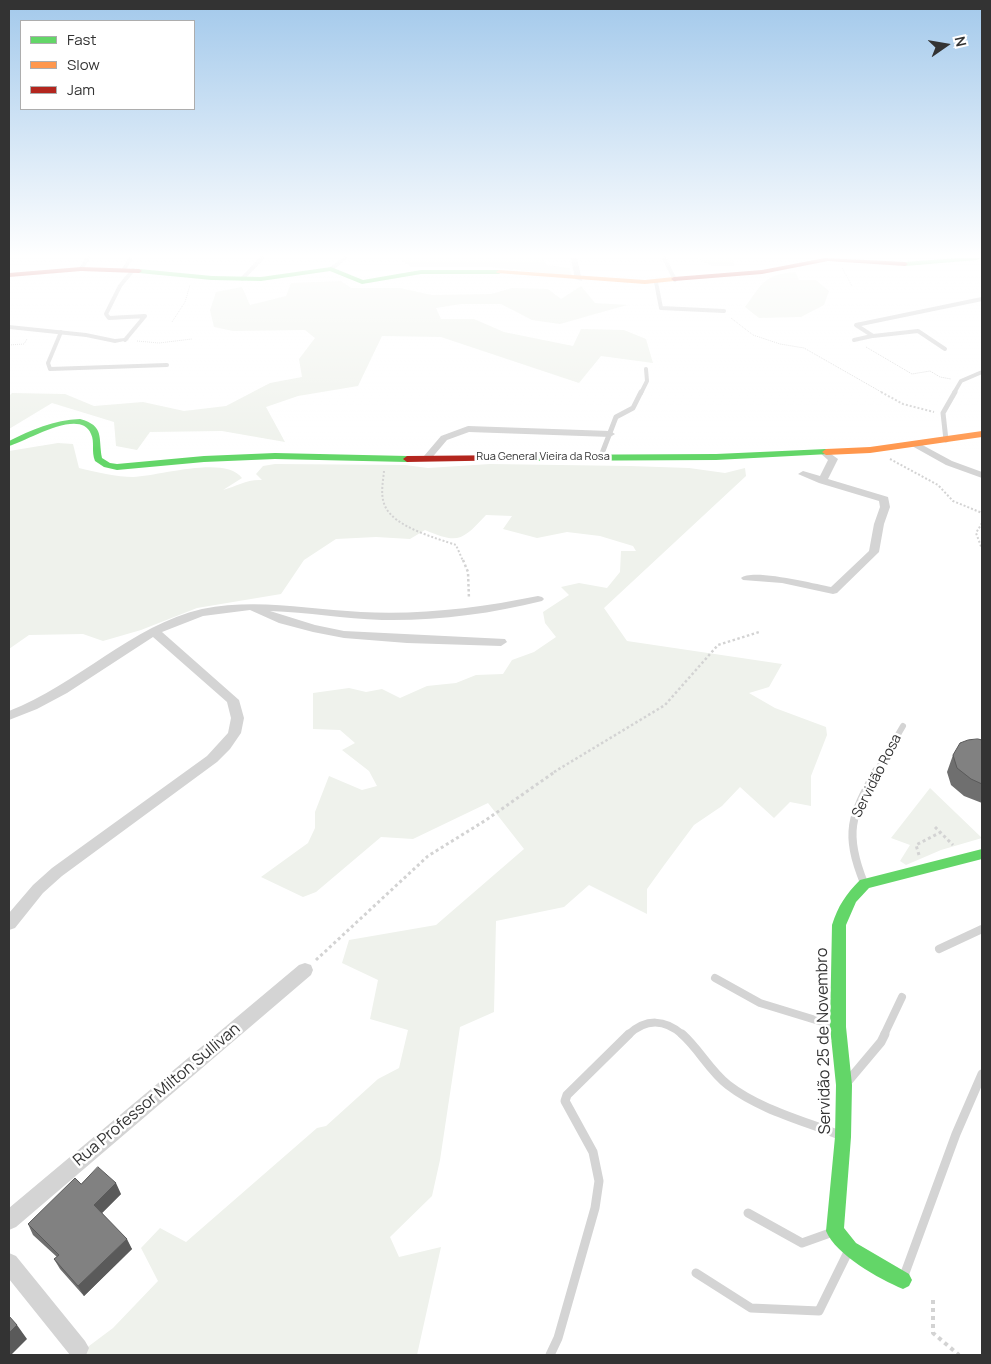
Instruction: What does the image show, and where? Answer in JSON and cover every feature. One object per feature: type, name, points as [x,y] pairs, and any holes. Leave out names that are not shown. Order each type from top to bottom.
[{"type":"street","points":[[9,327],[125,340]]},
{"type":"street","name":"Rua General Vieira da Rosa","points":[[9,444],[45,426],[59,423],[83,423],[92,426],[95,430],[98,461],[104,465],[134,467],[204,459],[257,456],[390,459],[601,456],[716,457],[870,450],[982,434]]},
{"type":"street","points":[[427,458],[444,438],[468,429],[610,434]]},
{"type":"street","points":[[915,444],[950,463],[982,475]]},
{"type":"street","points":[[822,481],[833,459],[824,452]]},
{"type":"street","points":[[747,578],[782,580],[833,591],[874,552],[878,524],[885,507],[884,499],[803,474]]},
{"type":"street","points":[[9,716],[69,687],[153,631],[176,620],[202,612],[247,605],[395,617],[470,612],[538,599]]},
{"type":"street","points":[[247,605],[277,619],[347,635],[382,639],[435,638],[501,642]]},
{"type":"street","points":[[9,924],[38,889],[58,872],[212,759],[238,729],[239,713],[233,700],[153,631]]},
{"type":"street","points":[[865,884],[982,854]]},
{"type":"street","name":"Servidão 25 de Novembro","points":[[835,1231],[843,1137],[844,1085],[838,1027],[839,925],[842,910],[850,897],[865,884]]},
{"type":"street","name":"Rua Professor Milton Sullivan","points":[[9,1220],[306,970]]},
{"type":"street","points":[[835,1231],[850,1249],[903,1280]]},
{"type":"street","points":[[9,1263],[78,1348]]},
{"type":"lane","points":[[125,340],[140,322]]},
{"type":"lane","points":[[868,322],[856,324],[873,336]]},
{"type":"lane","points":[[854,340],[918,331],[945,349]]},
{"type":"lane","points":[[61,332],[48,363],[50,368],[168,365]]},
{"type":"lane","points":[[601,456],[616,417],[633,408],[638,401],[647,381],[646,369]]},
{"type":"lane","points":[[946,440],[943,414],[962,381],[982,372]]},
{"type":"lane","name":"Servidão Rosa","points":[[865,884],[856,862],[851,829],[854,816],[888,748],[903,726]]},
{"type":"lane","points":[[939,949],[982,929]]},
{"type":"lane","points":[[715,978],[760,1003],[838,1027]]},
{"type":"lane","points":[[844,1085],[881,1042],[902,997]]},
{"type":"lane","points":[[550,1355],[562,1324],[595,1208],[599,1181],[593,1152],[564,1101],[567,1095],[633,1030],[645,1022],[661,1022],[684,1037],[718,1076],[733,1088],[754,1100],[843,1137]]},
{"type":"lane","points":[[903,1280],[956,1134],[982,1074]]},
{"type":"lane","points":[[748,1213],[802,1243],[835,1231]]},
{"type":"lane","points":[[696,1273],[751,1308],[819,1311],[850,1249]]},
{"type":"path","points":[[737,322],[753,335],[780,344],[804,348],[903,404],[943,414]]},
{"type":"path","points":[[9,345],[24,344],[32,329]]},
{"type":"path","points":[[125,340],[159,342],[192,339]]},
{"type":"path","points":[[854,340],[912,374],[930,371],[940,377],[962,381]]},
{"type":"path","points":[[870,450],[917,472],[938,485],[953,501],[982,513],[982,515]]},
{"type":"path","points":[[390,459],[384,471],[382,490],[386,509],[399,521],[456,545],[468,572],[470,612]]},
{"type":"path","points":[[982,523],[976,533],[982,549]]},
{"type":"path","points":[[306,970],[428,856],[486,820],[554,772],[665,705],[718,645],[759,632]]},
{"type":"path","points":[[935,827],[954,846]]},
{"type":"path","points":[[922,864],[916,846],[941,832]]},
{"type":"path","points":[[933,1300],[933,1333],[959,1355]]},
{"type":"shaded area","points":[[213,322],[480,322],[504,332],[573,346],[581,329],[624,330],[646,339],[653,363],[601,356],[579,383],[441,337],[382,336],[358,386],[298,396],[266,407],[285,442],[222,431],[150,432],[137,450],[116,446],[114,422],[52,403],[9,429],[9,396],[12,393],[65,394],[94,406],[143,402],[184,411],[226,406],[270,383],[302,377],[299,359],[315,338],[305,330],[233,331],[214,327]]},
{"type":"shaded area","points":[[544,322],[568,322],[560,324]]},
{"type":"shaded area","points":[[58,443],[73,444],[79,468],[106,474],[133,477],[207,467],[234,471],[242,478],[223,490],[247,482],[262,480],[256,474],[263,466],[275,464],[405,465],[428,468],[490,464],[630,466],[689,468],[725,473],[745,468],[746,476],[604,608],[627,641],[782,664],[769,687],[749,693],[775,708],[826,727],[827,735],[811,776],[811,806],[790,802],[774,818],[740,787],[722,806],[694,825],[665,864],[647,889],[647,914],[589,885],[564,907],[496,921],[494,1012],[460,1027],[440,1160],[432,1196],[390,1237],[399,1257],[441,1247],[417,1355],[77,1355],[113,1328],[158,1281],[141,1248],[160,1228],[186,1242],[317,1128],[326,1126],[378,1079],[399,1068],[408,1030],[370,1019],[378,980],[342,963],[349,940],[436,925],[524,849],[488,803],[413,839],[381,837],[316,892],[303,897],[261,877],[308,843],[315,828],[315,812],[329,776],[362,790],[377,786],[369,771],[342,750],[355,743],[340,730],[313,729],[313,693],[349,688],[366,692],[382,689],[400,698],[427,686],[456,683],[476,675],[503,674],[512,660],[534,652],[556,637],[545,623],[543,612],[569,595],[561,587],[579,583],[607,588],[620,572],[621,551],[636,551],[633,546],[600,536],[567,532],[537,538],[503,529],[512,516],[486,515],[471,530],[459,538],[445,537],[425,530],[410,539],[376,537],[336,539],[304,560],[281,594],[197,608],[141,630],[103,641],[83,634],[29,635],[9,649],[9,451]]},
{"type":"shaded area","points":[[930,788],[982,838],[941,850],[906,865],[900,861],[910,845],[891,838]]},
{"type":"building","points":[[978,739],[982,740],[982,784],[971,779],[957,768],[953,755],[960,743]]},
{"type":"building","points":[[98,1167],[116,1183],[94,1205],[127,1239],[78,1286],[54,1259],[59,1255],[28,1224],[75,1178],[81,1184]]},
{"type":"building","points":[[9,1316],[17,1325],[9,1333]]},
{"type":"traffic: fast","points":[[9,444],[54,425],[80,422],[89,425],[95,432],[98,459],[107,465],[117,467],[204,459],[275,456],[407,459]]},
{"type":"traffic: fast","points":[[520,458],[716,457],[826,452]]},
{"type":"traffic: fast","points":[[903,1280],[850,1249],[835,1231],[843,1137],[844,1085],[838,1027],[839,925],[843,912],[851,898],[865,884],[982,854]]},
{"type":"traffic: slow","points":[[826,452],[870,450],[982,434]]},
{"type":"traffic: jam","points":[[407,459],[520,458]]}]
